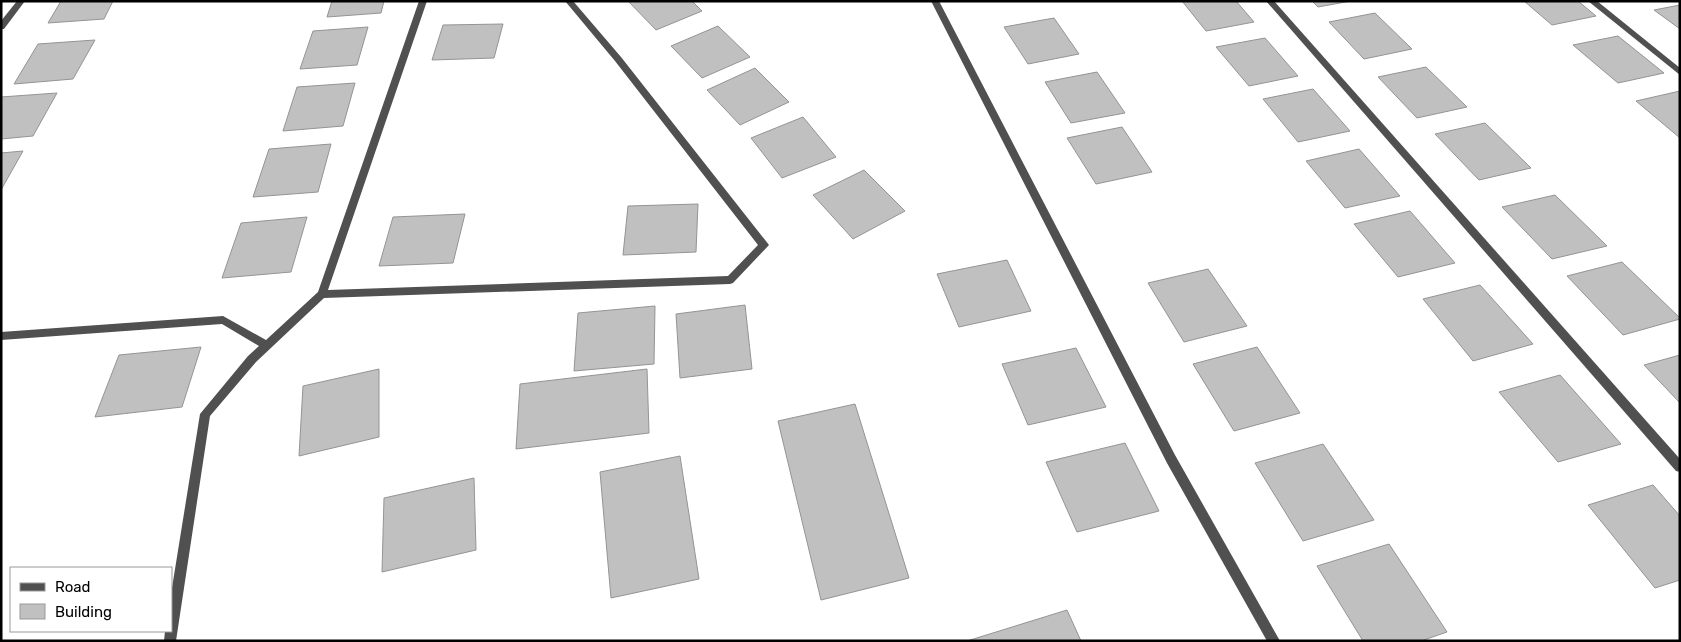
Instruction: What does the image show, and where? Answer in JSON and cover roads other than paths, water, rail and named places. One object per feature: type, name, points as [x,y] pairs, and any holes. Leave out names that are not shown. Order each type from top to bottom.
[{"type":"street","points":[[1,28],[21,1]]},
{"type":"street","points":[[172,628],[205,414],[267,345],[322,294],[423,1]]},
{"type":"street","points":[[322,294],[730,280],[764,245],[618,59],[569,1]]},
{"type":"street","points":[[935,1],[1171,459],[1274,641]]},
{"type":"street","points":[[1270,1],[1680,467]]},
{"type":"street","points":[[1592,1],[1680,72]]},
{"type":"street","points":[[1,336],[223,320],[267,345]]}]
